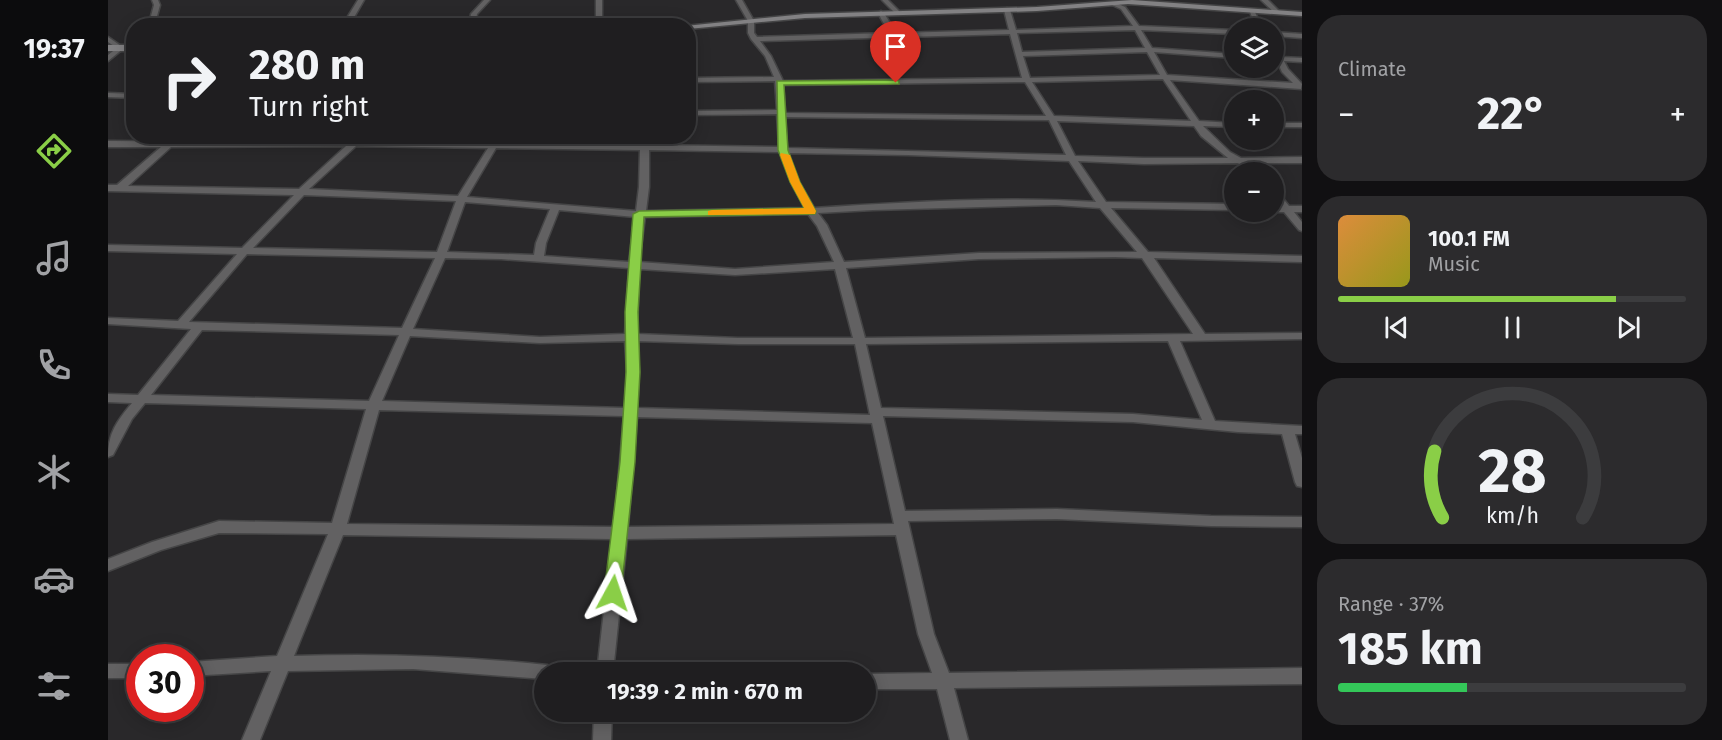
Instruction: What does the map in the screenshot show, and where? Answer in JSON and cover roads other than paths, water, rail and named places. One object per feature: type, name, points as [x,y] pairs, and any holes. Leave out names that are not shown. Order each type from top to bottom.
[{"type":"street","points":[[155,0],[157,5],[154,16],[156,18]]},
{"type":"street","points":[[350,18],[361,0]]},
{"type":"street","points":[[473,18],[474,14],[487,0]]},
{"type":"street","points":[[599,0],[600,18]]},
{"type":"street","points":[[739,0],[750,21],[751,33],[768,56],[779,81],[783,150],[795,182],[811,211],[822,225],[839,264],[860,342],[926,634],[943,681],[959,740]]},
{"type":"street","points":[[885,0],[897,12]]},
{"type":"street","points":[[1263,0],[1277,12]]},
{"type":"street","points":[[696,26],[897,12],[1007,10],[1113,2],[1302,14]]},
{"type":"street","points":[[1113,2],[1123,8],[1137,28],[1165,77],[1204,134],[1227,154],[1241,161]]},
{"type":"street","points":[[1007,10],[1026,78],[1052,118],[1072,158],[1102,204],[1145,255],[1201,337]]},
{"type":"street","points":[[1251,10],[1255,18]]},
{"type":"street","points":[[881,13],[893,34]]},
{"type":"street","points":[[754,39],[1137,28],[1224,32]]},
{"type":"street","points":[[1284,35],[1302,36]]},
{"type":"street","points":[[108,39],[121,48]]},
{"type":"street","points":[[108,48],[126,48]]},
{"type":"street","points":[[108,59],[121,48]]},
{"type":"street","points":[[1020,54],[1149,50],[1224,55]]},
{"type":"street","points":[[1284,59],[1302,60]]},
{"type":"street","points":[[1284,69],[1301,87]]},
{"type":"street","points":[[696,80],[874,83],[1026,78],[1165,77],[1301,87]]},
{"type":"street","points":[[108,94],[126,95]]},
{"type":"street","points":[[696,114],[782,113],[1052,118],[1224,125]]},
{"type":"street","points":[[1284,125],[1302,125]]},
{"type":"street","points":[[108,144],[168,144]]},
{"type":"street","points":[[120,188],[168,144]]},
{"type":"street","points":[[181,325],[246,249],[321,172],[352,144]]},
{"type":"street","points":[[251,740],[338,529],[373,406],[434,274],[462,199],[495,144]]},
{"type":"street","points":[[538,144],[644,149],[783,150],[1072,158],[1302,160]]},
{"type":"street","points":[[606,662],[631,413],[634,264],[644,187],[645,144]]},
{"type":"street","points":[[108,188],[462,199],[639,214],[811,211],[1023,203],[1224,207]]},
{"type":"street","points":[[1284,205],[1302,228]]},
{"type":"street","points":[[538,260],[541,243],[556,206]]},
{"type":"street","points":[[1284,209],[1302,209]]},
{"type":"street","points":[[108,248],[246,249],[501,256],[735,272],[979,256],[1145,255],[1302,259]]},
{"type":"street","points":[[108,321],[406,332],[540,340],[631,337],[860,342],[1302,336]]},
{"type":"street","points":[[108,452],[127,417],[199,326]]},
{"type":"street","points":[[1173,339],[1210,425]]},
{"type":"street","points":[[108,398],[631,413],[1132,418],[1302,430]]},
{"type":"street","points":[[1288,430],[1302,482]]},
{"type":"street","points":[[108,565],[157,546],[219,527],[619,533],[1057,514],[1211,521],[1302,522]]},
{"type":"street","points":[[204,668],[282,663],[407,662],[496,666],[534,670]]},
{"type":"street","points":[[108,671],[126,671]]},
{"type":"street","points":[[876,682],[1302,676]]},
{"type":"street","points":[[602,740],[603,722]]}]
